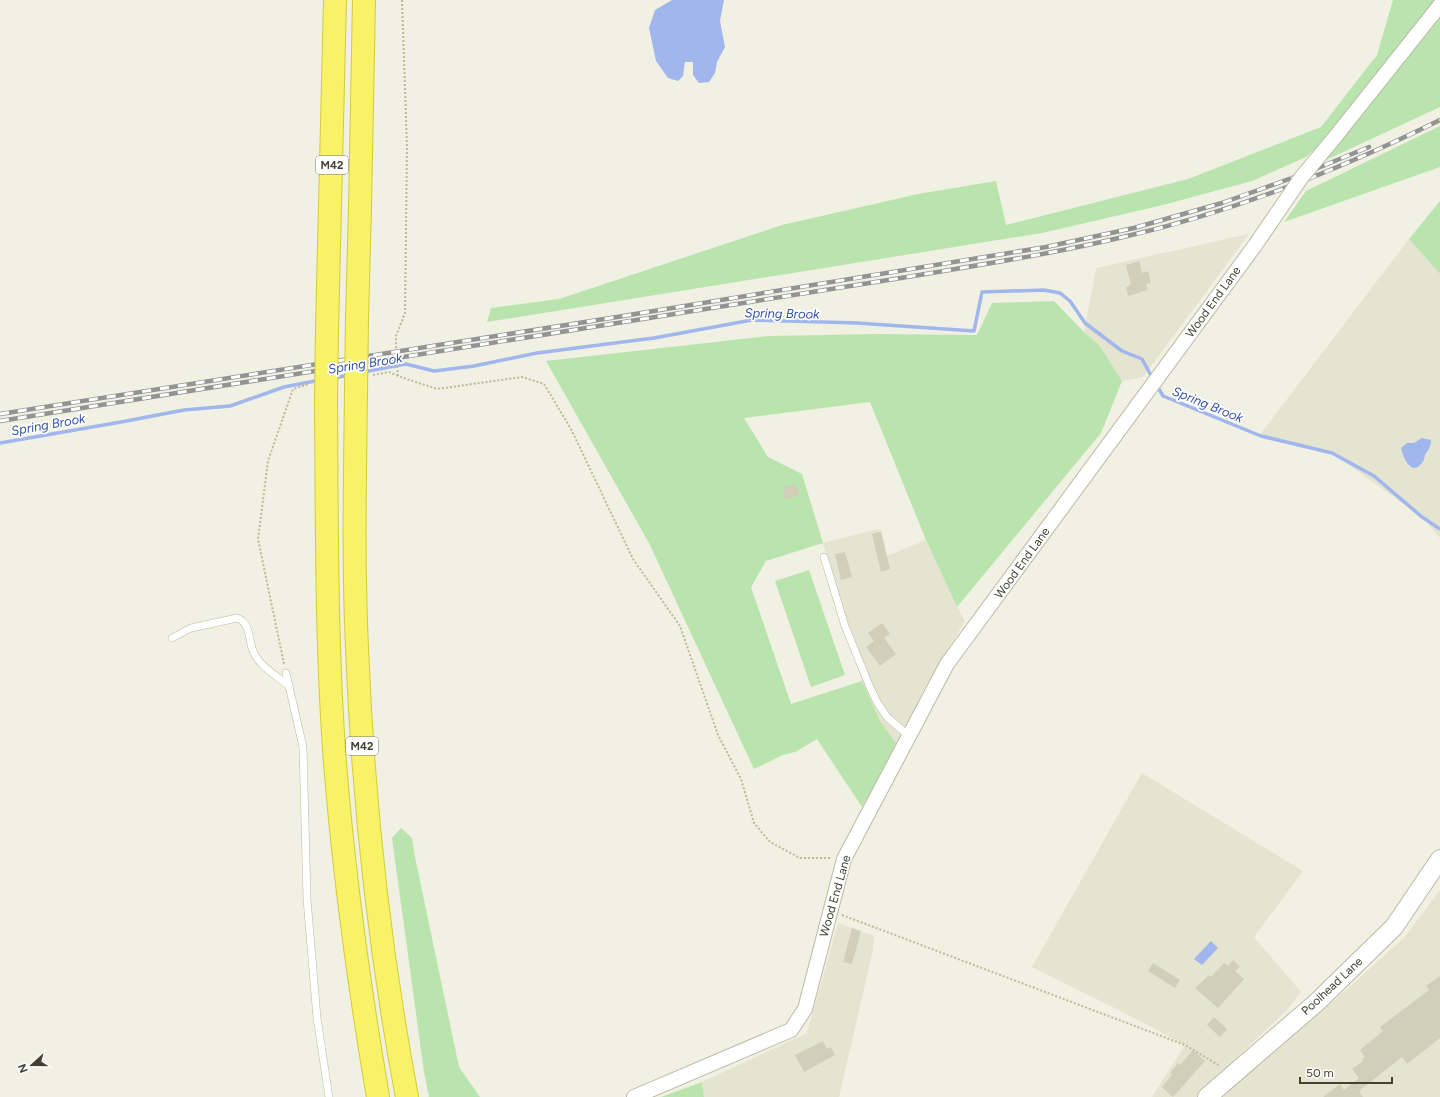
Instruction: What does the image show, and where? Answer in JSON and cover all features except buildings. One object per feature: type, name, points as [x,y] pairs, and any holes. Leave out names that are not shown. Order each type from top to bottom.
[{"type":"highway","name":"M42","points":[[335,0],[326,402],[330,672],[335,762],[349,908],[362,1002],[378,1097]]},
{"type":"highway","name":"M42","points":[[364,0],[357,318],[354,567],[357,648],[363,761],[379,925],[394,1030],[406,1097]]},
{"type":"street","name":"Wood End Lane","points":[[634,1097],[791,1030],[805,1009],[844,859],[947,664],[1256,244],[1302,178],[1440,5]]},
{"type":"street","name":"Poolhead Lane","points":[[1207,1097],[1316,1003],[1394,927],[1440,860]]},
{"type":"lane","points":[[824,556],[845,626],[877,702],[888,717],[909,736]]},
{"type":"lane","points":[[172,638],[191,628],[237,618],[243,620],[246,626],[252,651],[258,661],[289,686]]},
{"type":"lane","points":[[286,673],[303,747],[307,900],[316,1018],[329,1097]]},
{"type":"path","points":[[402,0],[407,147],[405,313],[396,336],[398,376],[437,389],[522,377],[544,384],[571,429],[633,559],[680,626],[718,735],[741,779],[754,823],[770,842],[800,858],[844,859]]},
{"type":"path","points":[[286,673],[258,539],[268,461],[293,389]]},
{"type":"path","points":[[830,910],[1185,1045],[1234,1074]]},
{"type":"shaded area","points":[[1249,234],[1143,377],[1122,381],[1100,346],[1084,332],[1096,268]]},
{"type":"shaded area","points":[[1409,239],[1440,274],[1440,538],[1422,517],[1332,453],[1259,436]]},
{"type":"shaded area","points":[[878,529],[887,556],[926,540],[965,621],[924,689],[898,746],[879,721],[862,681],[823,543]]},
{"type":"shaded area","points":[[1142,773],[1303,871],[1254,937],[1301,992],[1287,1010],[1196,1097],[1152,1097],[1185,1045],[1123,1012],[1032,967]]},
{"type":"shaded area","points":[[1440,890],[1440,1097],[1220,1097],[1281,1044],[1328,1006],[1404,938]]},
{"type":"shaded area","points":[[838,923],[874,936],[873,950],[839,1097],[704,1097],[702,1082],[807,1033]]},
{"type":"green space","points":[[1393,0],[1434,0],[1416,27],[1340,126],[1306,157],[1252,181],[1163,205],[1042,233],[487,322],[491,308],[559,299],[782,225],[918,194],[996,181],[1006,225],[1188,179],[1321,127],[1377,55]]},
{"type":"green space","points":[[1440,15],[1440,107],[1326,160]]},
{"type":"green space","points":[[1440,126],[1440,167],[1284,222],[1306,191]]},
{"type":"green space","points":[[1440,201],[1440,274],[1409,239]]},
{"type":"green space","points":[[1054,301],[1100,346],[1122,381],[1101,433],[957,607],[926,540],[870,402],[744,418],[768,457],[802,474],[823,543],[766,561],[751,587],[791,704],[862,681],[880,721],[898,746],[862,807],[817,739],[795,752],[783,755],[754,769],[649,543],[546,361],[768,336],[877,334],[977,335],[992,303]]},
{"type":"green space","points":[[809,570],[845,675],[811,687],[775,581]]},
{"type":"green space","points":[[401,828],[412,838],[459,1067],[480,1097],[429,1097],[424,1072],[392,838]]},
{"type":"green space","points":[[702,1082],[704,1097],[661,1097]]},
{"type":"water","points":[[672,0],[724,0],[720,21],[725,47],[717,62],[715,73],[709,82],[699,83],[693,75],[693,62],[685,62],[683,76],[678,81],[668,78],[656,61],[649,28],[655,10]]},
{"type":"water","points":[[1422,438],[1431,440],[1430,445],[1423,462],[1414,468],[1408,464],[1401,448],[1407,443],[1414,443]]},
{"type":"water","points":[[1211,941],[1218,948],[1202,965],[1194,959]]},
{"type":"waterway","name":"Spring Brook","points":[[363,372],[406,364],[434,371],[474,366],[537,353],[654,338],[752,320],[857,323],[974,331],[982,292],[1044,290],[1060,293],[1070,301],[1085,323],[1122,351],[1142,359],[1153,379]]},
{"type":"waterway","name":"Spring Brook","points":[[334,378],[349,375]]},
{"type":"waterway","name":"Spring Brook","points":[[0,443],[184,410],[230,406],[284,387],[320,380]]},
{"type":"waterway","name":"Spring Brook","points":[[1156,384],[1163,396],[1261,436],[1332,453],[1374,476],[1422,517],[1440,529]]},
{"type":"railway","points":[[0,421],[907,277],[1069,249],[1164,227],[1245,202],[1325,172],[1440,120]]},
{"type":"railway","points":[[0,414],[617,317],[1046,247],[1134,228],[1222,203],[1303,174],[1369,147]]}]
